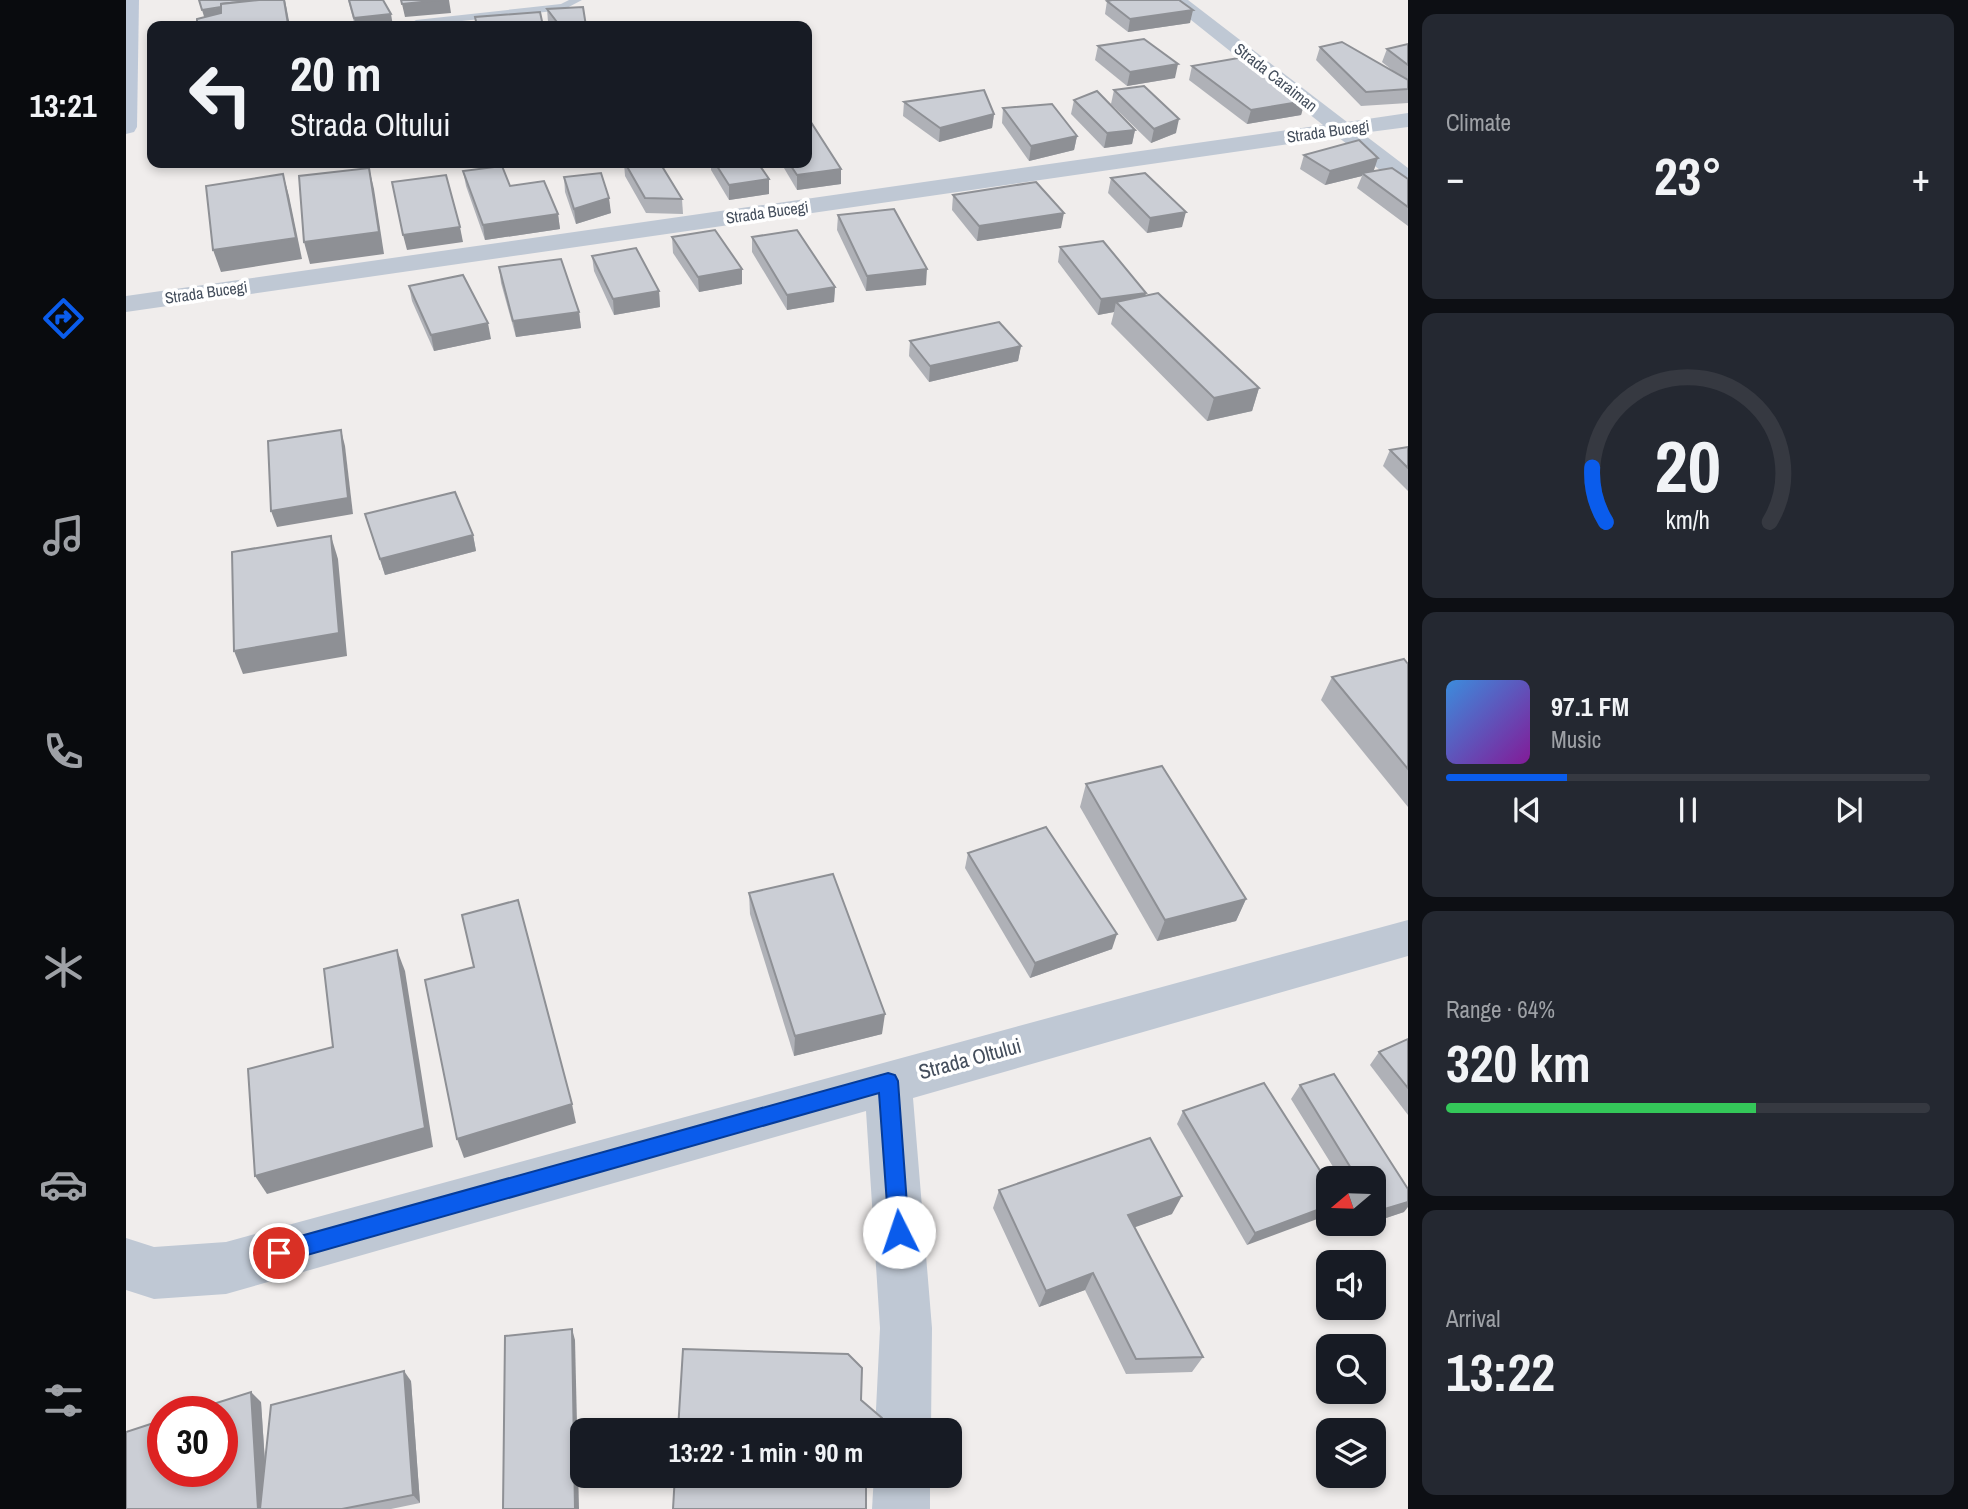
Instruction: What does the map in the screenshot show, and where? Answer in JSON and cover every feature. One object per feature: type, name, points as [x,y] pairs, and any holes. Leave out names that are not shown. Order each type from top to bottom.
[{"type":"main road","points":[[126,127],[127,3]]},
{"type":"street","name":"Strada Caraiman","points":[[1177,0],[1408,180]]},
{"type":"street","name":"Strada Bucegi","points":[[126,304],[1408,120]]},
{"type":"street","name":"Strada Oltului","points":[[126,1264],[154,1273],[226,1268],[1408,938]]},
{"type":"street","points":[[888,1081],[906,1328],[903,1418]]},
{"type":"street","points":[[901,1509],[902,1488]]},
{"type":"lane","points":[[434,21],[563,7],[577,0]]},
{"type":"building","points":[[199,0],[259,0],[221,4],[221,7],[202,10]]},
{"type":"building","points":[[284,0],[288,21],[197,21],[221,13],[221,4]]},
{"type":"building","points":[[349,0],[383,0],[391,14],[354,18]]},
{"type":"building","points":[[401,0],[441,0],[402,4]]},
{"type":"building","points":[[1179,0],[1193,10],[1130,19],[1107,1]]},
{"type":"building","points":[[583,7],[585,21],[556,21],[547,9]]},
{"type":"building","points":[[540,12],[542,21],[476,21],[475,17]]},
{"type":"building","points":[[1144,39],[1178,64],[1130,72],[1098,46]]},
{"type":"building","points":[[1342,42],[1408,80],[1408,89],[1366,92],[1320,47]]},
{"type":"building","points":[[1408,44],[1408,65],[1387,49]]},
{"type":"building","points":[[1244,57],[1305,101],[1251,110],[1192,66]]},
{"type":"building","points":[[1144,86],[1179,119],[1154,129],[1114,90]]},
{"type":"building","points":[[984,90],[994,114],[940,128],[904,102]]},
{"type":"building","points":[[1097,91],[1135,130],[1107,133],[1074,100]]},
{"type":"building","points":[[1052,104],[1077,136],[1031,146],[1003,108]]},
{"type":"building","points":[[812,124],[841,169],[797,175],[792,168],[812,168]]},
{"type":"building","points":[[1359,140],[1378,158],[1330,171],[1304,155]]},
{"type":"building","points":[[369,168],[379,232],[304,242],[299,176]]},
{"type":"building","points":[[503,168],[510,186],[544,181],[558,214],[483,225],[463,171]]},
{"type":"building","points":[[628,168],[663,168],[682,199],[645,198]]},
{"type":"building","points":[[718,168],[761,168],[769,179],[729,185]]},
{"type":"building","points":[[1392,168],[1408,179],[1408,207],[1362,173]]},
{"type":"building","points":[[601,173],[609,198],[574,209],[564,177]]},
{"type":"building","points":[[1145,173],[1186,212],[1150,218],[1111,178]]},
{"type":"building","points":[[283,174],[296,238],[213,250],[206,186]]},
{"type":"building","points":[[446,175],[460,227],[403,235],[392,182]]},
{"type":"building","points":[[1036,182],[1064,213],[979,226],[953,195]]},
{"type":"building","points":[[894,209],[927,269],[867,276],[838,215]]},
{"type":"building","points":[[715,230],[742,269],[698,277],[672,237]]},
{"type":"building","points":[[797,230],[835,287],[787,295],[752,237]]},
{"type":"building","points":[[1103,241],[1146,293],[1101,299],[1060,247]]},
{"type":"building","points":[[636,248],[659,291],[613,299],[592,256]]},
{"type":"building","points":[[561,259],[579,312],[513,321],[499,267]]},
{"type":"building","points":[[463,275],[488,323],[431,335],[409,286]]},
{"type":"building","points":[[1158,293],[1259,388],[1214,398],[1116,302]]},
{"type":"building","points":[[999,322],[1021,346],[930,366],[910,341]]},
{"type":"building","points":[[341,430],[348,498],[271,511],[268,441]]},
{"type":"building","points":[[1408,447],[1408,468],[1390,450]]},
{"type":"building","points":[[455,492],[473,535],[380,559],[365,514]]},
{"type":"building","points":[[331,536],[339,633],[234,651],[232,552]]},
{"type":"building","points":[[1404,659],[1408,664],[1408,769],[1332,677]]},
{"type":"building","points":[[1162,766],[1246,899],[1165,920],[1086,784]]},
{"type":"building","points":[[1046,827],[1117,934],[1035,963],[968,853]]},
{"type":"building","points":[[833,874],[885,1014],[795,1036],[749,893]]},
{"type":"building","points":[[518,900],[572,1104],[457,1139],[425,980],[474,967],[462,915]]},
{"type":"building","points":[[397,950],[425,1128],[255,1176],[248,1069],[333,1047],[324,969]]},
{"type":"building","points":[[1408,1039],[1408,1088],[1379,1052]]},
{"type":"building","points":[[1334,1074],[1408,1189],[1408,1202],[1386,1209],[1386,1166],[1350,1166],[1300,1085]]},
{"type":"building","points":[[1264,1083],[1317,1166],[1316,1210],[1255,1233],[1183,1111]]},
{"type":"building","points":[[1150,1138],[1182,1196],[1128,1215],[1203,1357],[1136,1359],[1093,1273],[1046,1291],[999,1190]]},
{"type":"building","points":[[572,1329],[573,1418],[570,1418],[570,1488],[575,1488],[575,1509],[503,1509],[505,1336]]},
{"type":"building","points":[[683,1349],[848,1354],[862,1368],[861,1400],[882,1418],[679,1418]]},
{"type":"building","points":[[404,1371],[413,1495],[342,1509],[260,1509],[271,1405]]},
{"type":"building","points":[[251,1392],[258,1509],[126,1509],[126,1432],[147,1425],[147,1487],[238,1487],[238,1396]]},
{"type":"building","points":[[674,1488],[866,1488],[866,1509],[673,1509]]},
{"type":"route","points":[[279,1253],[888,1081],[899,1232]]}]
